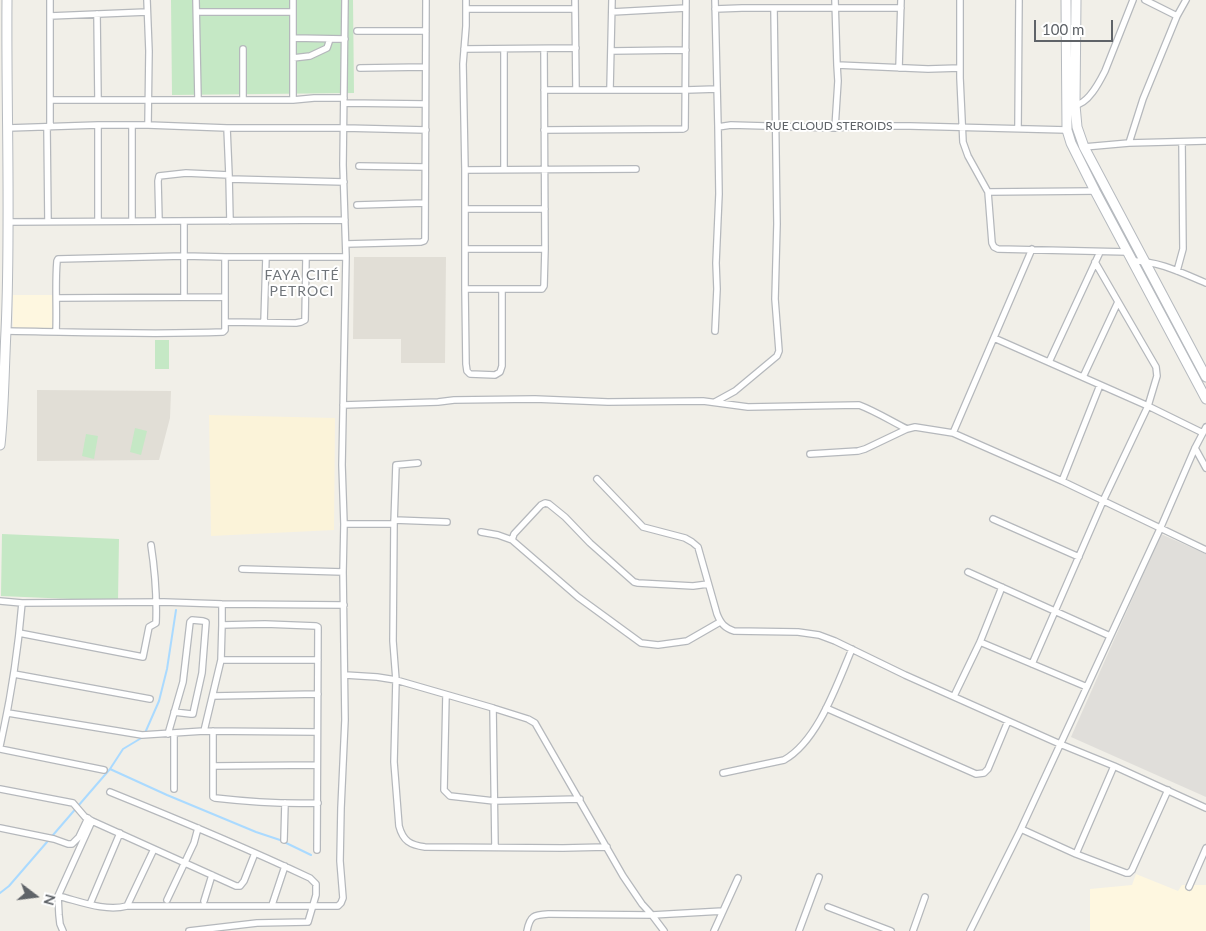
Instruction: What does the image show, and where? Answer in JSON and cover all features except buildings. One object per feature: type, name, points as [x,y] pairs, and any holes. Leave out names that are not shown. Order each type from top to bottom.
[{"type":"main road","points":[[0,445],[6,331],[8,222],[7,0]]},
{"type":"main road","points":[[1066,0],[1067,130],[1071,143],[1206,399]]},
{"type":"main road","points":[[1076,0],[1076,127],[1084,147],[1206,376]]},
{"type":"street","points":[[48,222],[50,0]]},
{"type":"street","points":[[148,0],[148,125]]},
{"type":"street","points":[[196,0],[198,99]]},
{"type":"street","points":[[293,0],[293,100]]},
{"type":"street","points":[[58,896],[98,906],[120,908],[127,906],[338,906],[343,898],[340,860],[345,720],[342,465],[346,257],[344,182],[345,0]]},
{"type":"street","points":[[346,244],[424,242],[425,239],[426,0]]},
{"type":"street","points":[[466,0],[463,64],[465,289],[467,371],[470,374],[496,375],[500,372],[502,366],[502,289]]},
{"type":"street","points":[[539,0],[539,8]]},
{"type":"street","points":[[575,0],[576,89]]},
{"type":"street","points":[[610,89],[612,0]]},
{"type":"street","points":[[544,130],[685,128],[686,0]]},
{"type":"street","points":[[715,0],[719,194],[715,331]]},
{"type":"street","points":[[835,0],[838,87],[835,128]]},
{"type":"street","points":[[899,68],[901,0]]},
{"type":"street","points":[[960,0],[961,127],[963,142],[968,156],[988,192],[992,243],[994,247],[998,249],[1128,252]]},
{"type":"street","points":[[1018,128],[1019,0]]},
{"type":"street","points":[[1075,105],[1082,104],[1086,100],[1105,72],[1133,0]]},
{"type":"street","points":[[1145,0],[1177,16]]},
{"type":"street","points":[[1129,143],[1143,99],[1177,16],[1186,0]]},
{"type":"street","points":[[612,12],[686,8]]},
{"type":"street","points":[[715,402],[735,391],[777,356],[779,351],[774,299],[777,224],[777,126],[774,8]]},
{"type":"street","points":[[715,9],[901,8]]},
{"type":"street","points":[[466,9],[575,9]]},
{"type":"street","points":[[50,16],[147,12]]},
{"type":"street","points":[[196,12],[293,12]]},
{"type":"street","points":[[97,14],[98,99]]},
{"type":"street","points":[[357,31],[426,31]]},
{"type":"street","points":[[293,38],[345,39]]},
{"type":"street","points":[[293,58],[310,56],[326,48],[330,39]]},
{"type":"street","points":[[464,49],[576,48]]},
{"type":"street","points":[[242,100],[243,49]]},
{"type":"street","points":[[504,49],[504,169]]},
{"type":"street","points":[[465,289],[542,289],[545,283],[544,49]]},
{"type":"street","points":[[611,51],[686,50]]},
{"type":"street","points":[[837,65],[928,69],[960,68]]},
{"type":"street","points":[[360,68],[425,67]]},
{"type":"street","points":[[544,90],[717,89]]},
{"type":"street","points":[[50,100],[293,100],[314,98],[425,104]]},
{"type":"street","points":[[98,125],[98,221]]},
{"type":"street","points":[[132,125],[132,221]]},
{"type":"street","points":[[8,128],[148,125],[227,128],[426,130]]},
{"type":"street","name":"RUE CLOUD STEROIDS","points":[[718,127],[732,125],[835,128],[859,126],[1067,130]]},
{"type":"street","points":[[227,128],[230,221]]},
{"type":"street","points":[[1084,147],[1129,143],[1204,141]]},
{"type":"street","points":[[1177,271],[1183,249],[1182,142]]},
{"type":"street","points":[[359,166],[425,167]]},
{"type":"street","points":[[465,170],[636,169]]},
{"type":"street","points":[[159,221],[159,176],[186,173],[229,177],[344,182]]},
{"type":"street","points":[[988,192],[1095,191]]},
{"type":"street","points":[[357,205],[425,203]]},
{"type":"street","points":[[465,209],[545,209]]},
{"type":"street","points":[[8,222],[345,220]]},
{"type":"street","points":[[184,221],[184,297]]},
{"type":"street","points":[[465,250],[545,249]]},
{"type":"street","points":[[952,433],[1032,249]]},
{"type":"street","points":[[1049,362],[1100,252]]},
{"type":"street","points":[[56,332],[58,259],[184,256],[225,258],[346,257]]},
{"type":"street","points":[[264,322],[266,257]]},
{"type":"street","points":[[225,322],[296,323],[305,320],[306,257]]},
{"type":"street","points":[[6,331],[183,334],[223,332],[225,330],[225,258]]},
{"type":"street","points":[[1133,261],[1145,261],[1164,266],[1206,283]]},
{"type":"street","points":[[1032,664],[1103,501],[1148,406],[1157,376],[1157,371],[1096,262]]},
{"type":"street","points":[[57,298],[224,297]]},
{"type":"street","points":[[1083,377],[1118,302]]},
{"type":"street","points":[[970,931],[1021,829],[1204,430],[994,338]]},
{"type":"street","points":[[1062,481],[1100,384]]},
{"type":"street","points":[[343,405],[454,400],[535,399],[608,402],[715,402],[748,407],[859,405],[869,408],[906,429]]},
{"type":"street","points":[[810,454],[858,451],[906,429],[915,427],[952,433],[1062,481],[1206,550]]},
{"type":"street","points":[[1195,448],[1206,468]]},
{"type":"street","points":[[418,463],[396,465],[393,640],[396,680],[394,762],[401,835],[405,840],[417,846],[458,848],[607,847]]},
{"type":"street","points":[[597,479],[643,526],[676,534],[698,547],[720,622],[727,629],[734,631],[819,634],[905,675],[1206,808]]},
{"type":"street","points":[[512,540],[514,534],[545,503],[549,504],[564,517],[590,544],[634,582],[693,586],[708,584]]},
{"type":"street","points":[[993,519],[1078,557]]},
{"type":"street","points":[[344,524],[448,522]]},
{"type":"street","points":[[481,532],[512,540],[578,598],[641,643],[658,645],[687,641],[720,622]]},
{"type":"street","points":[[19,634],[143,657],[149,627],[156,623],[157,602],[151,545]]},
{"type":"street","points":[[242,569],[343,572]]},
{"type":"street","points":[[968,572],[1110,636]]},
{"type":"street","points":[[954,696],[980,642],[1002,587]]},
{"type":"street","points":[[0,601],[22,603],[157,602],[344,605]]},
{"type":"street","points":[[22,603],[14,674],[0,747],[104,770]]},
{"type":"street","points":[[204,731],[221,660],[222,604]]},
{"type":"street","points":[[174,712],[193,714],[202,673],[206,622],[203,620],[192,620],[190,622],[183,682],[174,712],[171,733],[174,790]]},
{"type":"street","points":[[222,625],[265,624],[318,627],[317,850]]},
{"type":"street","points":[[980,642],[1087,686]]},
{"type":"street","points":[[723,773],[784,760],[798,750],[813,731],[826,708],[852,649]]},
{"type":"street","points":[[221,660],[318,660]]},
{"type":"street","points":[[14,674],[150,699]]},
{"type":"street","points":[[345,675],[396,680],[493,708],[535,723],[623,876],[642,904],[664,931]]},
{"type":"street","points":[[213,696],[318,694]]},
{"type":"street","points":[[446,695],[444,790],[450,796],[494,801],[580,799]]},
{"type":"street","points":[[493,708],[495,847]]},
{"type":"street","points":[[826,708],[976,774],[984,773],[988,769],[1008,721]]},
{"type":"street","points":[[8,712],[142,734],[204,731],[317,732]]},
{"type":"street","points":[[212,731],[213,797],[285,804],[318,803]]},
{"type":"street","points":[[212,766],[317,765]]},
{"type":"street","points":[[1076,854],[1114,766]]},
{"type":"street","points":[[0,789],[73,803],[89,819],[236,886],[240,886],[244,881],[255,853]]},
{"type":"street","points":[[1021,829],[1076,854],[1129,873],[1168,790]]},
{"type":"street","points":[[110,792],[285,866],[310,878],[316,884],[316,895],[308,922],[257,923],[189,931]]},
{"type":"street","points":[[284,840],[285,804]]},
{"type":"street","points":[[0,828],[72,844],[89,819]]},
{"type":"street","points":[[63,931],[60,924],[58,896],[89,819]]},
{"type":"street","points":[[167,900],[194,843],[198,828]]},
{"type":"street","points":[[90,904],[120,833]]},
{"type":"street","points":[[1189,887],[1206,848]]},
{"type":"street","points":[[127,906],[154,849]]},
{"type":"street","points":[[272,905],[285,866]]},
{"type":"street","points":[[204,901],[212,875]]},
{"type":"street","points":[[799,931],[819,877]]},
{"type":"street","points":[[714,931],[738,878]]},
{"type":"street","points":[[913,931],[925,898]]},
{"type":"street","points":[[828,907],[891,931]]},
{"type":"street","points":[[528,931],[532,918],[536,915],[652,916],[723,911]]},
{"type":"street","points":[[257,923],[259,931]]},
{"type":"shaded area","points":[[354,257],[446,257],[445,363],[401,363],[401,339],[353,339]]},
{"type":"shaded area","points":[[13,295],[53,295],[53,329],[13,328]]},
{"type":"shaded area","points":[[37,390],[171,391],[170,418],[159,460],[37,461]]},
{"type":"shaded area","points":[[1161,534],[1206,554],[1206,797],[1071,737]]},
{"type":"shaded area","points":[[1136,874],[1178,891],[1182,885],[1206,885],[1206,931],[1090,931],[1090,889],[1132,885]]},
{"type":"green space","points":[[171,0],[353,0],[354,93],[172,95]]},
{"type":"green space","points":[[155,340],[169,340],[169,369],[155,369]]},
{"type":"green space","points":[[135,428],[147,431],[141,455],[130,452]]},
{"type":"green space","points":[[86,434],[98,436],[94,459],[82,456]]},
{"type":"green space","points":[[2,534],[119,539],[118,601],[1,596]]},
{"type":"sand","points":[[209,415],[335,418],[334,530],[211,536]]},
{"type":"waterway","points":[[145,733],[159,701],[167,669],[176,610]]},
{"type":"waterway","points":[[0,893],[9,886],[110,769],[123,749],[143,737]]},
{"type":"waterway","points":[[110,769],[167,795],[280,840],[311,855]]},
{"type":"district","name":"FAYA CITÉ PETROCI","points":[[302,284]]}]
